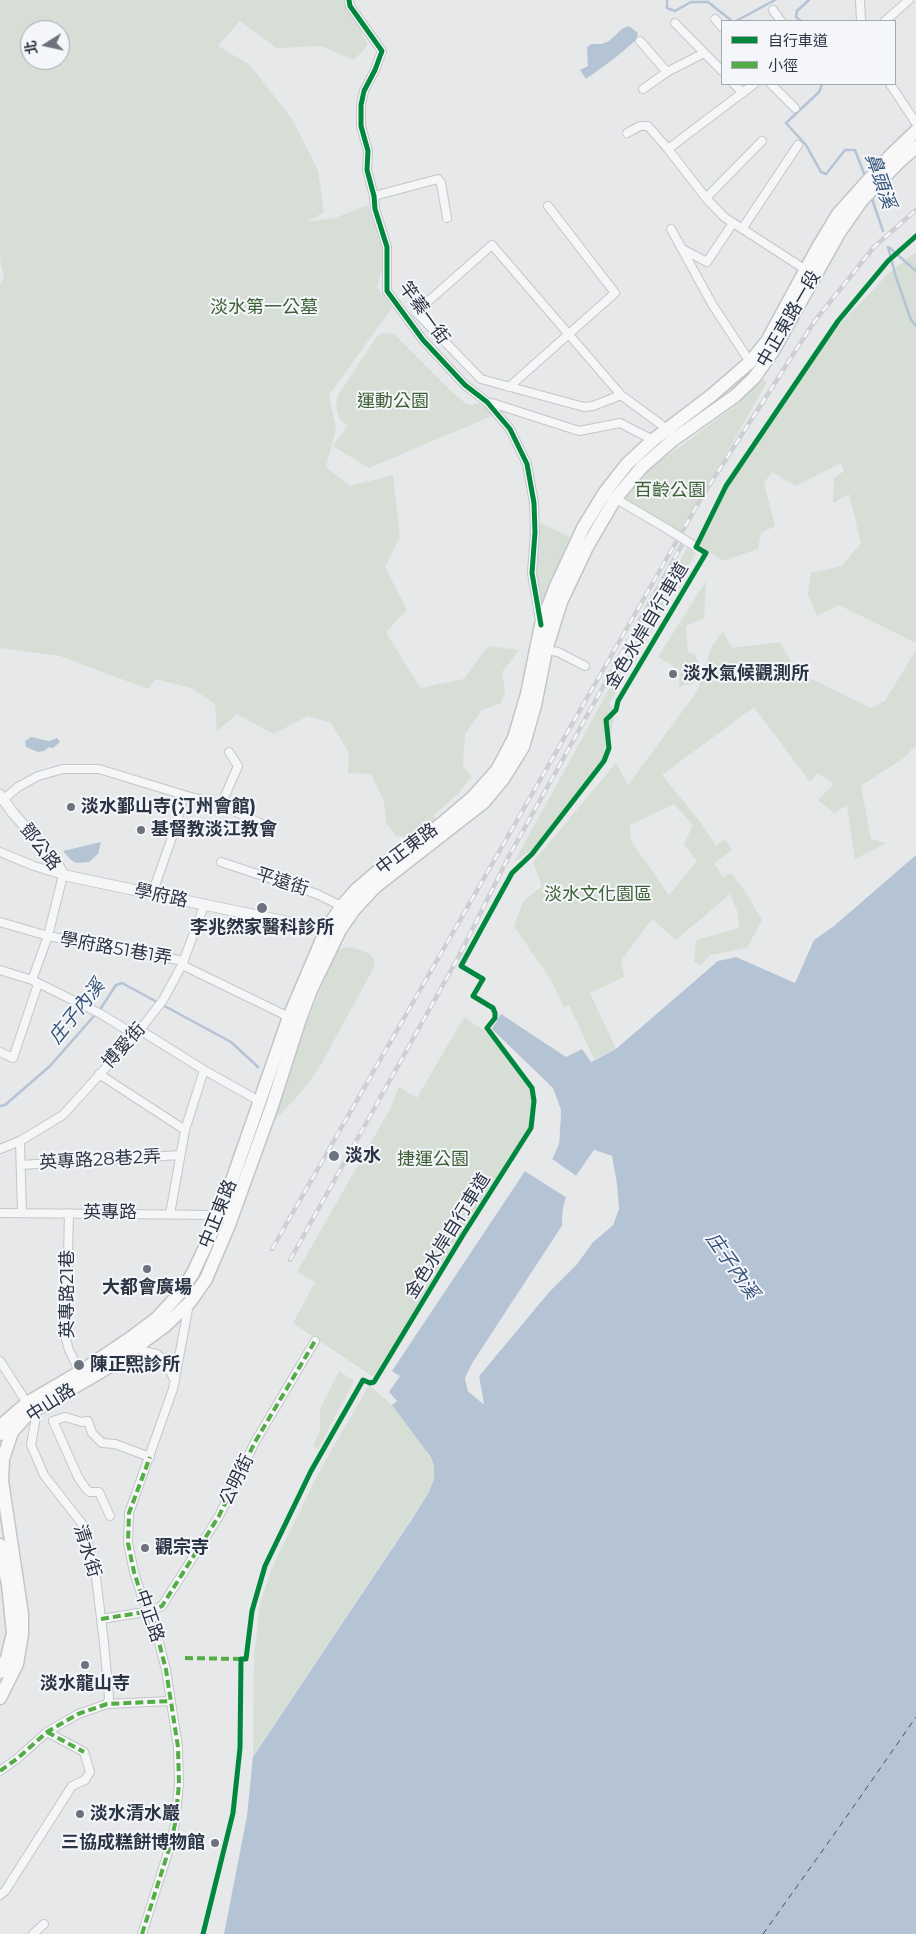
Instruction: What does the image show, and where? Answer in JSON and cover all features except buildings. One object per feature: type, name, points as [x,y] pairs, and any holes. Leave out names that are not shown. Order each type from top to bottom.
[{"type":"main road","points":[[859,196],[894,159],[916,131]]},
{"type":"main road","points":[[894,159],[916,147]]},
{"type":"main road","name":"中正東路一段","points":[[670,434],[750,362],[767,341],[838,214],[859,196]]},
{"type":"main road","name":"中正東路一段","points":[[670,434],[735,396],[754,378],[773,351],[859,196]]},
{"type":"main road","name":"中正東路","points":[[179,1294],[193,1273],[220,1215],[290,1017],[326,930],[347,909],[484,802],[503,779],[523,747],[535,705],[546,650],[561,602],[610,496],[628,464],[653,440],[670,434]]},
{"type":"main road","name":"中正東路","points":[[190,1302],[206,1279],[229,1225],[272,1106],[300,1019],[357,889],[385,864],[440,825],[473,797],[497,770],[514,738],[527,694],[541,625],[556,586],[584,528],[610,496],[642,467],[670,434]]},
{"type":"main road","name":"中山路","points":[[0,1434],[5,1422],[132,1337],[157,1318],[179,1294]]},
{"type":"main road","name":"中山路","points":[[0,1698],[17,1664],[20,1652],[22,1614],[2,1481],[3,1459],[12,1432],[29,1407],[107,1368],[165,1326],[190,1302]]},
{"type":"main road","points":[[0,1545],[4,1586],[13,1633],[8,1658],[0,1672]]},
{"type":"street","name":"竿蓁一街","points":[[349,0],[350,6],[382,51],[364,91],[360,105],[361,126],[368,151],[367,170],[374,196],[375,209],[386,246],[387,291],[422,340],[464,385],[487,402],[510,429],[527,464],[534,503],[532,573],[541,625]]},
{"type":"street","points":[[860,0],[861,20]]},
{"type":"street","points":[[886,20],[909,0]]},
{"type":"street","points":[[773,10],[780,20]]},
{"type":"street","points":[[715,19],[721,26]]},
{"type":"street","points":[[675,23],[721,70]]},
{"type":"street","points":[[640,41],[667,72]]},
{"type":"street","points":[[643,89],[667,72],[704,53]]},
{"type":"street","points":[[735,85],[743,93]]},
{"type":"street","points":[[668,149],[753,85]]},
{"type":"street","points":[[772,85],[795,108]]},
{"type":"street","points":[[891,85],[916,123]]},
{"type":"street","points":[[627,133],[640,126],[648,126],[724,218],[806,270]]},
{"type":"street","points":[[706,198],[762,142]]},
{"type":"street","points":[[742,229],[798,145]]},
{"type":"street","points":[[374,196],[438,179],[441,183],[447,218]]},
{"type":"street","points":[[509,387],[615,292],[548,206]]},
{"type":"street","points":[[684,250],[708,262],[733,223]]},
{"type":"street","points":[[671,229],[712,304],[750,362]]},
{"type":"street","points":[[621,395],[593,406],[584,407],[481,378],[416,312],[492,244],[621,395],[670,434]]},
{"type":"street","points":[[492,404],[578,431],[620,423],[653,440]]},
{"type":"street","points":[[610,496],[696,547]]},
{"type":"street","points":[[546,650],[558,652],[585,666]]},
{"type":"street","points":[[221,805],[238,766],[229,752]]},
{"type":"street","points":[[1,798],[38,776],[63,769],[99,769],[221,805],[264,825]]},
{"type":"street","points":[[152,894],[176,826],[184,795]]},
{"type":"street","name":"鄧公路","points":[[1,798],[57,863],[63,875]]},
{"type":"street","name":"學府路","points":[[0,852],[63,875],[326,930]]},
{"type":"street","name":"平遠街","points":[[221,862],[317,894],[347,909]]},
{"type":"street","points":[[0,1052],[13,1058],[48,936],[63,875]]},
{"type":"street","name":"博愛街","points":[[0,1149],[20,1141],[63,1115],[137,1032],[163,1000],[183,963],[204,906]]},
{"type":"street","name":"學府路51巷1弄","points":[[0,922],[48,936],[183,963],[290,1017]]},
{"type":"street","points":[[326,930],[340,930]]},
{"type":"street","points":[[0,970],[35,982],[137,1032],[260,1102]]},
{"type":"street","points":[[170,1214],[185,1130],[204,1070]]},
{"type":"street","points":[[99,1074],[185,1130]]},
{"type":"street","points":[[20,1141],[22,1213]]},
{"type":"street","name":"英專路28巷2弄","points":[[21,1164],[180,1155]]},
{"type":"street","name":"英專路21巷","points":[[69,1213],[66,1339],[69,1350],[80,1372]]},
{"type":"street","name":"英專路","points":[[0,1214],[220,1215]]},
{"type":"street","points":[[179,1294],[190,1302]]},
{"type":"street","name":"中正路","points":[[142,1934],[175,1824],[179,1784],[178,1747],[166,1670],[151,1611],[143,1600],[134,1572],[128,1543],[129,1513],[175,1381],[190,1302]]},
{"type":"street","name":"公明街","points":[[151,1611],[162,1606],[218,1516],[255,1442],[315,1341]]},
{"type":"street","points":[[138,1346],[143,1350],[157,1354],[164,1360],[175,1381]]},
{"type":"street","points":[[0,1361],[29,1407]]},
{"type":"street","name":"清水街","points":[[29,1407],[36,1417],[30,1445],[44,1475],[82,1525],[95,1569],[109,1698],[107,1704]]},
{"type":"street","points":[[110,1516],[99,1492],[90,1492],[78,1477],[53,1421],[65,1417],[82,1422],[88,1421],[92,1433],[102,1443],[114,1444],[150,1457]]},
{"type":"street","points":[[101,1619],[151,1611]]},
{"type":"street","points":[[0,1772],[47,1732],[78,1714],[107,1704],[170,1701]]},
{"type":"street","points":[[0,1895],[5,1891],[72,1786],[85,1780],[90,1772],[84,1752],[47,1732]]},
{"type":"street","points":[[33,1934],[44,1924]]},
{"type":"green space","name":"淡水第一公墓","points":[[0,0],[345,0],[368,45],[354,60],[321,46],[277,48],[240,21],[218,46],[250,65],[292,119],[318,170],[324,212],[307,222],[335,218],[368,205],[381,239],[383,264],[377,287],[392,308],[329,395],[336,429],[326,467],[350,486],[393,475],[400,537],[385,567],[407,610],[386,632],[420,688],[464,679],[488,646],[519,650],[502,672],[505,692],[501,703],[482,710],[465,734],[463,765],[471,777],[458,794],[433,816],[440,822],[414,841],[409,837],[396,836],[386,822],[384,801],[371,774],[348,773],[349,753],[331,723],[308,716],[273,734],[237,714],[217,731],[215,704],[191,688],[156,679],[148,689],[60,656],[0,648],[0,284],[4,278],[0,259]]},
{"type":"green space","points":[[916,252],[916,643],[839,605],[817,616],[808,595],[811,573],[842,566],[861,543],[849,494],[833,503],[834,478],[844,471],[841,463],[796,486],[772,472],[764,483],[775,526],[761,533],[758,549],[723,561],[696,544],[727,486],[839,325],[888,274]]},
{"type":"green space","name":"運動公園","points":[[383,333],[394,334],[456,396],[467,404],[480,403],[494,415],[369,468],[333,446],[348,425],[341,421],[338,414],[336,404],[338,395],[377,336]]},
{"type":"green space","name":"百齡公園","points":[[762,379],[767,382],[678,533],[623,501],[650,469],[739,403]]},
{"type":"green space","points":[[541,523],[570,537],[541,603],[535,574],[536,529]]},
{"type":"green space","points":[[687,548],[696,553],[609,704],[615,710],[606,762],[541,844],[514,862]]},
{"type":"green space","points":[[706,581],[704,618],[686,626],[688,653],[695,654],[701,669],[695,682],[679,687],[680,670],[658,657]]},
{"type":"green space","name":"淡水文化園區","points":[[723,631],[732,648],[780,642],[797,672],[871,708],[885,701],[916,650],[916,745],[905,757],[861,786],[871,839],[886,843],[855,859],[847,805],[834,813],[818,800],[834,784],[817,773],[810,782],[754,707],[662,775],[701,823],[716,846],[725,839],[732,850],[714,863],[723,877],[731,873],[746,893],[762,920],[747,948],[710,955],[701,966],[694,961],[696,940],[739,928],[738,913],[730,894],[676,940],[652,919],[621,961],[624,977],[590,993],[616,1049],[594,1059],[569,1005],[564,1007],[552,982],[514,926],[523,902],[542,886],[533,862],[616,763],[628,785],[698,690],[712,646]],"holes":[[[674,804],[693,825],[684,844],[697,861],[669,895],[631,841],[630,825]]]},
{"type":"green space","points":[[352,947],[370,954],[374,960],[374,967],[319,1068],[303,1090],[273,1120],[273,1112],[336,952],[343,948]]},
{"type":"green space","name":"捷運公園","points":[[464,1017],[489,1034],[531,1091],[534,1103],[532,1117],[527,1134],[440,1267],[375,1378],[293,1323],[315,1282],[297,1272],[390,1109],[399,1087],[417,1098]]},
{"type":"green space","points":[[339,1371],[354,1381],[318,1449],[313,1446],[320,1431],[320,1409]]},
{"type":"green space","points":[[369,1385],[392,1405],[424,1447],[434,1466],[434,1479],[429,1492],[253,1757],[254,1657],[260,1604],[271,1570],[319,1472]]},
{"type":"water","points":[[629,26],[638,33],[636,40],[586,79],[580,70],[588,66],[587,47],[591,44],[602,44],[609,41],[622,29]]},
{"type":"water","points":[[31,737],[49,741],[57,738],[60,742],[53,748],[49,747],[44,751],[38,752],[26,747],[25,741]]},
{"type":"water","points":[[101,842],[98,854],[89,862],[76,863],[63,851]]},
{"type":"water","points":[[916,855],[916,1934],[224,1934],[247,1816],[253,1757],[412,1519],[429,1492],[434,1479],[434,1466],[430,1456],[392,1405],[397,1401],[389,1392],[400,1376],[392,1371],[525,1171],[566,1197],[562,1226],[473,1362],[465,1378],[468,1391],[483,1404],[479,1376],[549,1292],[577,1264],[593,1242],[613,1225],[619,1208],[612,1156],[594,1150],[576,1176],[552,1159],[559,1144],[561,1110],[553,1088],[492,1029],[501,1014],[566,1057],[582,1049],[591,1062],[616,1049],[718,961],[736,957],[795,983],[814,940],[834,926]]},
{"type":"pier","points":[[561,1110],[559,1144],[552,1159],[576,1176],[594,1150],[612,1156],[619,1208],[613,1225],[593,1242],[577,1264],[549,1292],[479,1376],[484,1404],[468,1391],[465,1378],[473,1362],[562,1226],[566,1197],[525,1171],[526,1168],[568,1196],[565,1226],[475,1363],[468,1379],[471,1390],[480,1398],[477,1374],[547,1290],[575,1262],[591,1240],[611,1223],[617,1207],[610,1158],[595,1153],[576,1179],[550,1161],[557,1143],[558,1114]]},
{"type":"waterway","name":"鼻頭溪","points":[[667,0],[667,8],[675,11],[691,2],[708,2],[731,20]]},
{"type":"waterway","name":"鼻頭溪","points":[[738,20],[775,0]]},
{"type":"waterway","name":"鼻頭溪","points":[[800,20],[796,17],[797,11],[809,0]]},
{"type":"waterway","name":"鼻頭溪","points":[[822,85],[819,92],[786,123],[806,145],[821,172],[826,174],[845,150],[855,150],[865,176]]},
{"type":"waterway","name":"鼻頭溪","points":[[871,196],[883,231]]},
{"type":"waterway","name":"鼻頭溪","points":[[888,247],[911,320],[916,326]]},
{"type":"waterway","name":"鼻頭溪","points":[[890,248],[916,271]]},
{"type":"waterway","name":"庄子內溪","points":[[0,1106],[5,1105],[50,1066],[101,1008],[116,985],[122,983],[231,1042],[258,1067]]},
{"type":"ferry route","points":[[763,1934],[916,1717]]},
{"type":"railway","points":[[272,1249],[703,495],[814,322],[874,247],[916,210]]},
{"type":"railway","points":[[290,1260],[459,956],[509,856],[683,543]]},
{"type":"marked path","points":[[101,1619],[151,1611],[162,1606],[219,1516],[255,1442],[315,1341]]},
{"type":"marked path","points":[[142,1934],[170,1846],[175,1824],[179,1784],[178,1747],[166,1670],[151,1611],[143,1600],[134,1572],[128,1543],[129,1513],[150,1457]]},
{"type":"marked path","points":[[185,1658],[241,1659]]},
{"type":"marked path","points":[[0,1771],[47,1732],[78,1714],[107,1704],[170,1701]]},
{"type":"marked path","points":[[47,1732],[84,1752]]},
{"type":"cycle path","points":[[349,0],[350,6],[382,51],[364,91],[361,105],[361,126],[368,151],[367,170],[374,196],[375,209],[387,247],[387,291],[423,340],[465,385],[487,402],[510,429],[527,464],[534,503],[535,532],[532,573],[541,625]]},
{"type":"cycle path","name":"金色水岸自行車道","points":[[203,1934],[233,1813],[240,1748],[241,1659],[246,1659],[252,1611],[265,1566],[311,1471],[363,1380],[370,1383],[374,1382],[463,1235],[531,1128],[534,1101],[532,1088],[487,1028],[495,1018],[493,1008],[473,996],[483,979],[461,966],[512,873],[532,854],[604,761],[609,748],[606,720],[616,710],[618,701],[706,553],[696,547],[726,486],[838,321],[888,261],[916,236]]},
{"type":"place","name":"淡水氣候觀測所","points":[[673,674]]},
{"type":"place","name":"淡水鄞山寺(汀州會館)","points":[[71,807]]},
{"type":"place","name":"基督教淡江教會","points":[[141,830]]},
{"type":"place","name":"李兆然家醫科診所","points":[[262,908]]},
{"type":"place","name":"淡水","points":[[334,1156]]},
{"type":"place","name":"大都會廣場","points":[[147,1269]]},
{"type":"place","name":"陳正煕診所","points":[[79,1365]]},
{"type":"place","name":"觀宗寺","points":[[145,1548]]},
{"type":"place","name":"淡水龍山寺","points":[[85,1665]]},
{"type":"place","name":"淡水清水巖","points":[[80,1814]]},
{"type":"place","name":"三協成糕餅博物館","points":[[215,1843]]}]
